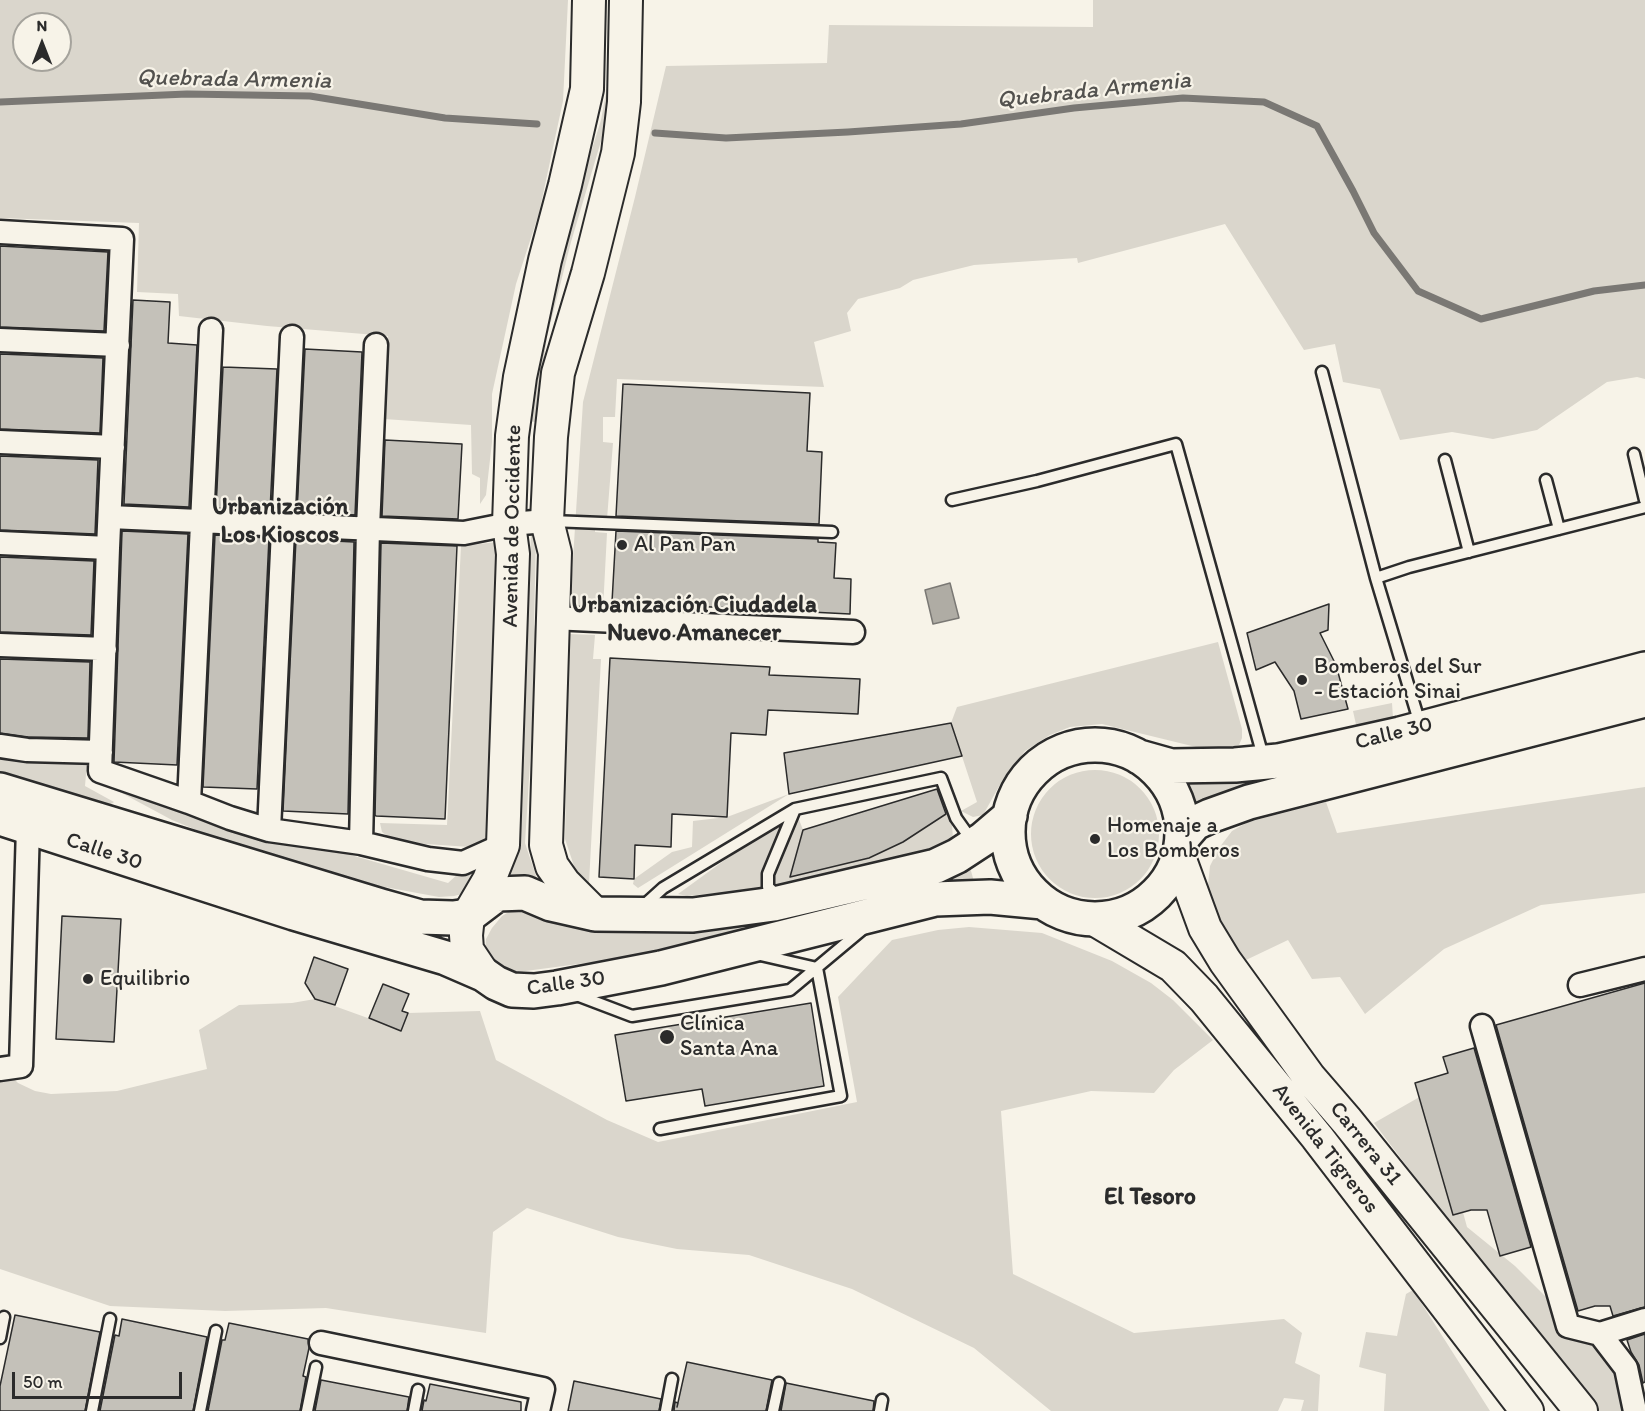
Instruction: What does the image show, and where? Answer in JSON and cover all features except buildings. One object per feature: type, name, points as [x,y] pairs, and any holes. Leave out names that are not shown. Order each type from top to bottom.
[{"type":"main road","name":"Avenida de Occidente","points":[[483,974],[467,950],[466,935],[468,916],[489,880],[503,845],[513,554],[509,524],[512,436],[520,377],[545,260],[587,89],[589,0]]},
{"type":"main road","name":"Avenida de Occidente","points":[[595,914],[564,883],[552,866],[546,845],[555,553],[547,521],[551,437],[558,373],[588,273],[618,153],[624,102],[626,0]]},
{"type":"main road","name":"Calle 30","points":[[1139,757],[1171,766],[1265,763],[1421,728],[1645,669]]},
{"type":"main road","name":"Calle 30","points":[[1180,848],[1195,823],[1249,802],[1645,700]]},
{"type":"main road","points":[[1086,746],[1104,746],[1139,757],[1163,778],[1178,806],[1180,848],[1166,882],[1147,902],[1130,912],[1094,919],[1067,914],[1043,902],[1021,878],[1010,848],[1008,832],[1010,816],[1015,799],[1024,782],[1044,763],[1068,750],[1086,746]]},
{"type":"main road","name":"Calle 30","points":[[0,789],[420,917],[468,916]]},
{"type":"main road","points":[[468,916],[497,894],[525,893],[551,904],[595,914],[693,915],[784,902],[936,866],[975,845],[1010,816]]},
{"type":"main road","name":"Calle 30","points":[[14,823],[294,913],[446,958],[512,990],[534,991],[557,988],[649,970],[934,899],[990,897],[1043,902]]},
{"type":"main road","name":"Carrera 31","points":[[1180,848],[1205,928],[1225,961],[1309,1077],[1581,1411]]},
{"type":"main road","name":"Avenida Tigreros","points":[[1094,919],[1173,966],[1204,998],[1317,1137],[1527,1411]]},
{"type":"street","points":[[0,232],[122,239],[100,762]]},
{"type":"street","points":[[189,802],[211,330]]},
{"type":"street","points":[[269,830],[292,337]]},
{"type":"street","points":[[0,340],[118,345]]},
{"type":"street","points":[[361,843],[368,528],[376,345]]},
{"type":"street","points":[[0,442],[113,447]]},
{"type":"street","points":[[110,516],[464,533],[509,524],[547,521]]},
{"type":"street","points":[[0,543],[108,548]]},
{"type":"street","points":[[552,618],[853,632]]},
{"type":"street","points":[[0,645],[105,649]]},
{"type":"street","points":[[0,746],[100,762],[189,802],[269,830],[361,843],[428,859],[463,863],[503,845]]},
{"type":"street","points":[[0,1069],[21,1066],[14,823]]},
{"type":"street","points":[[1580,985],[1645,969]]},
{"type":"street","points":[[1482,1026],[1568,1326],[1600,1334],[1645,1320]]},
{"type":"street","points":[[1600,1334],[1626,1368],[1635,1411]]},
{"type":"street","points":[[321,1343],[543,1389],[538,1411]]},
{"type":"lane","points":[[1322,372],[1376,578],[1421,728]]},
{"type":"lane","points":[[952,500],[1037,481],[1176,444],[1265,763]]},
{"type":"lane","points":[[1634,454],[1645,501]]},
{"type":"lane","points":[[1445,460],[1469,552]]},
{"type":"lane","points":[[1546,480],[1559,529]]},
{"type":"lane","points":[[1376,578],[1645,507]]},
{"type":"lane","points":[[547,521],[832,532]]},
{"type":"lane","points":[[634,915],[663,888],[795,809],[941,777],[956,818],[975,845]]},
{"type":"lane","points":[[784,902],[768,887],[768,874],[795,809]]},
{"type":"lane","points":[[557,988],[632,1016],[790,990],[884,912]]},
{"type":"lane","points":[[739,949],[772,959],[817,968]]},
{"type":"lane","points":[[660,1129],[841,1096],[817,968]]},
{"type":"lane","points":[[0,1338],[4,1317]]},
{"type":"lane","points":[[92,1411],[110,1319]]},
{"type":"lane","points":[[200,1411],[216,1331]]},
{"type":"lane","points":[[307,1411],[316,1367]]},
{"type":"lane","points":[[666,1411],[672,1379]]},
{"type":"lane","points":[[773,1411],[779,1383]]},
{"type":"lane","points":[[414,1411],[418,1390]]},
{"type":"shaded area","points":[[0,0],[568,0],[563,101],[539,213],[516,284],[492,394],[492,442],[486,495],[480,504],[480,478],[472,474],[471,425],[384,419],[388,336],[179,316],[178,294],[137,292],[139,223],[0,218]]},
{"type":"shaded area","points":[[610,0],[616,0],[607,121],[571,242],[547,337],[535,422],[529,421],[540,334],[564,240],[601,120],[607,87]]},
{"type":"shaded area","points":[[1093,0],[1645,0],[1645,379],[1637,377],[1607,382],[1537,430],[1493,439],[1452,432],[1400,440],[1380,389],[1343,382],[1335,344],[1304,350],[1225,224],[1078,263],[1077,258],[974,265],[913,280],[900,288],[858,299],[847,313],[851,331],[814,342],[824,387],[617,379],[615,417],[603,417],[603,442],[613,443],[607,519],[595,520],[595,532],[607,533],[603,609],[570,606],[583,402],[666,66],[827,63],[829,25],[1093,27]]},
{"type":"shaded area","points":[[531,536],[536,536],[534,624],[537,648],[525,843],[538,882],[500,881],[514,844]]},
{"type":"shaded area","points":[[497,542],[497,833],[484,844],[470,847],[396,842],[382,832],[380,823],[447,825],[461,546]]},
{"type":"shaded area","points":[[950,583],[959,618],[933,624],[925,590]]},
{"type":"shaded area","points":[[569,634],[595,635],[593,659],[601,659],[589,883],[577,875],[565,839]]},
{"type":"shaded area","points":[[1218,642],[1242,729],[1239,745],[1225,749],[1196,747],[1102,724],[1070,727],[1050,735],[1025,751],[1002,781],[983,815],[973,817],[961,811],[977,802],[951,723],[957,707]]},
{"type":"shaded area","points":[[1392,703],[1393,718],[1389,722],[1357,729],[1353,711]]},
{"type":"shaded area","points":[[0,753],[87,762],[85,786],[114,802],[110,805],[0,773]]},
{"type":"shaded area","points":[[1334,768],[1220,794],[1190,811],[1190,795],[1181,777]]},
{"type":"shaded area","points":[[1095,770],[1119,775],[1140,789],[1154,810],[1159,834],[1154,858],[1140,879],[1119,893],[1095,898],[1071,893],[1050,879],[1036,858],[1031,834],[1036,810],[1050,789],[1071,775]]},
{"type":"shaded area","points":[[105,784],[448,883],[459,873],[475,865],[462,894],[454,896],[439,897],[352,881],[238,847],[172,820]]},
{"type":"shaded area","points":[[1645,787],[1645,893],[1541,905],[1444,949],[1365,1014],[1340,977],[1312,979],[1288,940],[1246,960],[1226,935],[1210,906],[1208,885],[1210,866],[1219,848],[1232,831],[1248,822],[1326,802],[1337,833]]},
{"type":"shaded area","points":[[789,794],[638,888],[633,884],[634,879],[672,852],[692,847],[693,821],[727,817]]},
{"type":"shaded area","points":[[795,809],[803,830],[790,877],[903,842],[946,814],[952,825],[953,839],[910,865],[738,895],[718,893],[687,896],[678,894]]},
{"type":"shaded area","points":[[967,857],[975,885],[691,945],[624,958],[518,972],[497,964],[485,953],[486,939],[492,928],[502,916],[512,910],[527,911],[586,925]]},
{"type":"shaded area","points":[[969,927],[1042,933],[1112,961],[1151,983],[1173,1000],[1213,1040],[1174,1070],[1154,1093],[1091,1091],[1001,1111],[1013,1274],[1134,1333],[1284,1319],[1302,1333],[1295,1363],[1320,1375],[1318,1411],[1301,1411],[1304,1400],[1284,1398],[1278,1411],[1051,1411],[974,1348],[852,1289],[749,1255],[677,1249],[618,1237],[527,1208],[493,1232],[486,1333],[326,1308],[225,1311],[110,1306],[0,1269],[0,1075],[10,1075],[18,1083],[35,1091],[51,1094],[117,1091],[207,1069],[199,1030],[239,1005],[292,1003],[315,999],[401,1030],[408,1013],[480,1011],[496,1060],[607,1120],[658,1142],[857,1102],[838,997],[892,940],[938,930]]},
{"type":"shaded area","points":[[1430,1091],[1467,1227],[1515,1266],[1578,1329],[1603,1346],[1636,1411],[1593,1411],[1374,1123]]},
{"type":"shaded area","points":[[1413,1290],[1490,1411],[1384,1411],[1386,1374],[1359,1367],[1366,1332],[1397,1336],[1406,1294]]},
{"type":"waterway","name":"Quebrada Armenia","points":[[0,102],[187,94],[310,96],[445,118],[537,124]]},
{"type":"waterway","name":"Quebrada Armenia","points":[[655,133],[726,138],[848,132],[961,124],[1074,108],[1183,98],[1264,102],[1317,126],[1374,233],[1418,291],[1481,319],[1594,291],[1645,285]]},
{"type":"place","name":"Al Pan Pan","points":[[622,545]]},
{"type":"place","name":"Bomberos del Sur - Estación Sinai","points":[[1302,680]]},
{"type":"place","name":"Homenaje a Los Bomberos","points":[[1095,839]]},
{"type":"place","name":"Equilibrio","points":[[88,979]]},
{"type":"place","name":"Clínica Santa Ana","points":[[667,1037]]},
{"type":"district","name":"Urbanización Los Kioscos","points":[[280,522]]},
{"type":"district","name":"Urbanización Ciudadela Nuevo Amanecer","points":[[694,620]]},
{"type":"district","name":"El Tesoro","points":[[1150,1198]]}]
